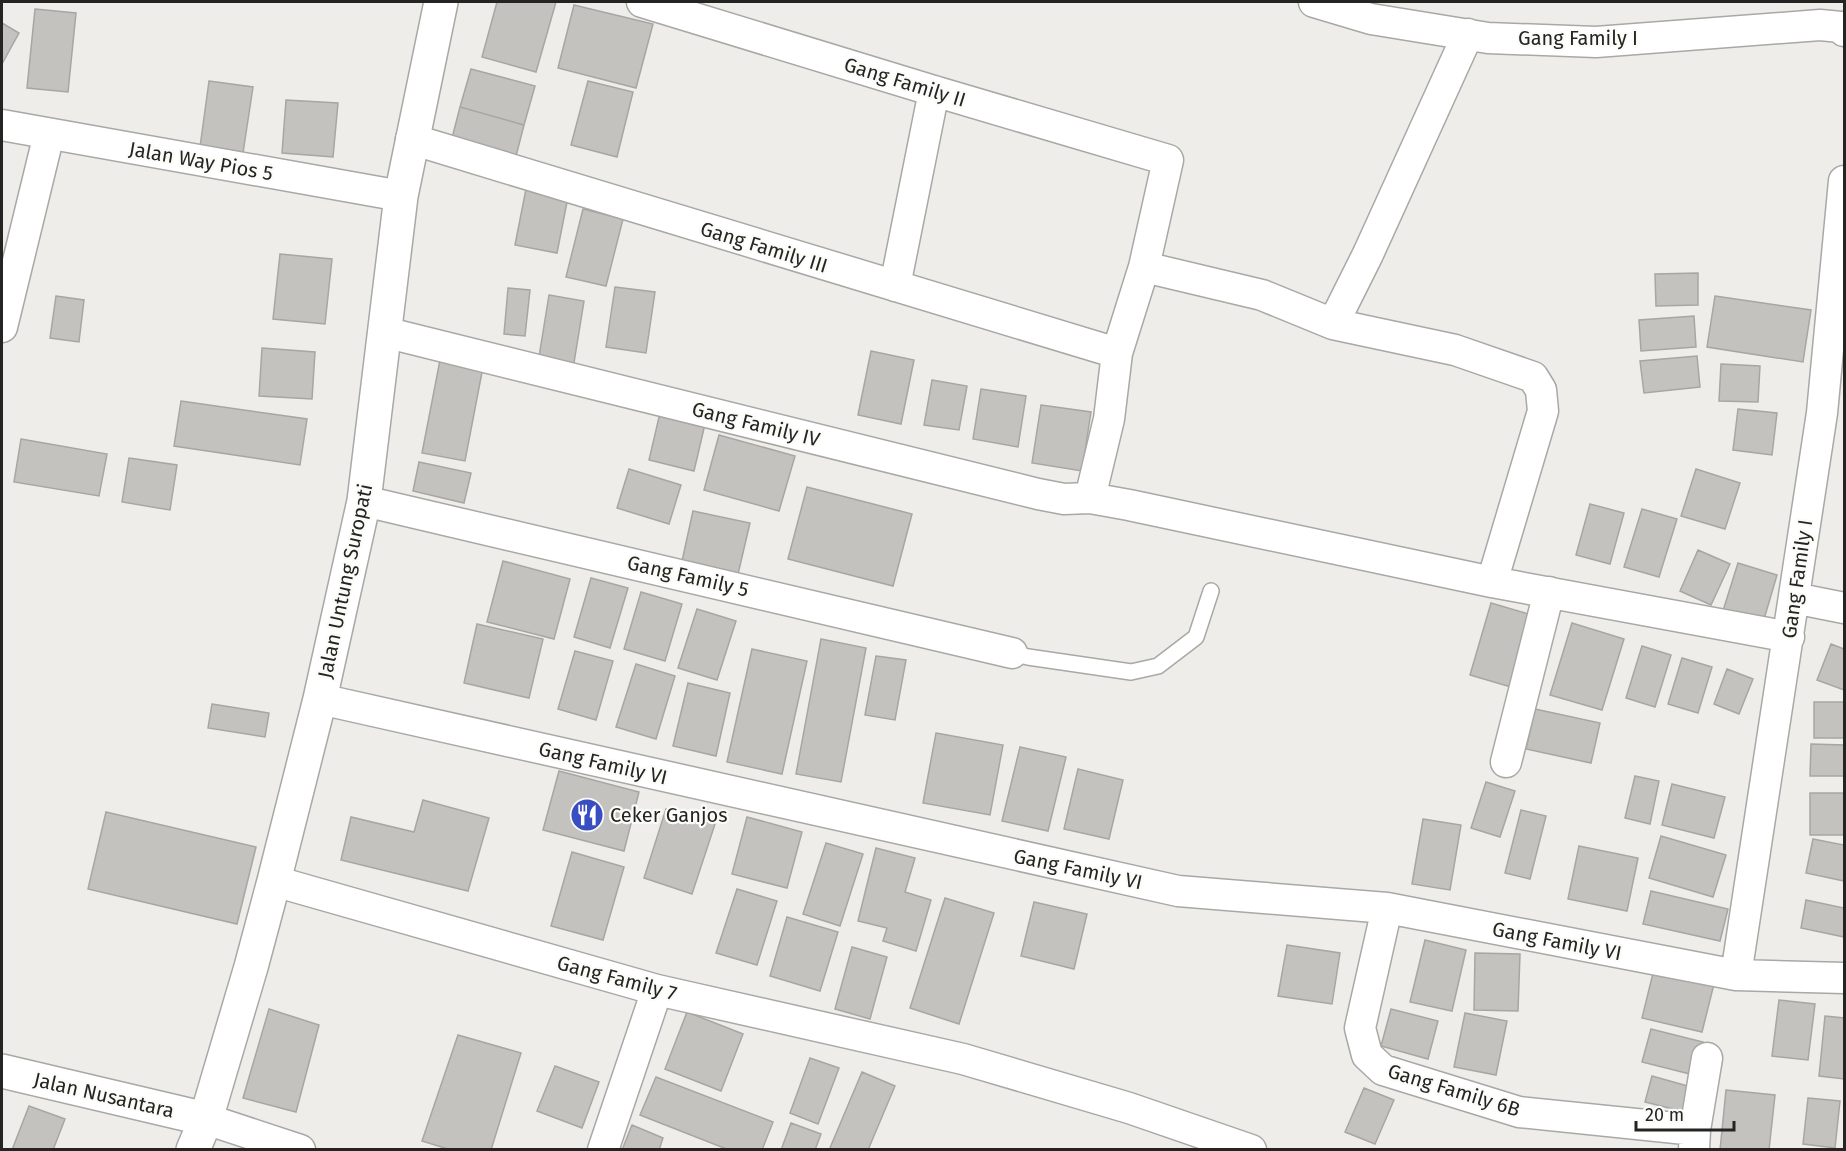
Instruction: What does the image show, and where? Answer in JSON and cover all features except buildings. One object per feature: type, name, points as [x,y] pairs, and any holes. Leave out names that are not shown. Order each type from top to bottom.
[{"type":"main road","name":"Jalan Untung Suropati","points":[[194,1149],[206,1119],[274,881],[320,699],[364,501],[401,196],[441,2]]},
{"type":"main road","name":"Jalan Nusantara","points":[[2,1071],[206,1119]]},
{"type":"street","name":"Gang Family II","points":[[642,2],[1168,160],[1144,267]]},
{"type":"street","name":"Gang Family I","points":[[1314,2],[1373,10],[1488,38],[1596,42],[1829,19]]},
{"type":"street","points":[[1333,324],[1364,263],[1468,34]]},
{"type":"street","points":[[895,286],[934,91]]},
{"type":"street","name":"Jalan Way Pios 5","points":[[2,125],[401,196]]},
{"type":"street","points":[[2,327],[49,134]]},
{"type":"street","name":"Gang Family III","points":[[411,139],[1118,353]]},
{"type":"street","name":"Gang Family I","points":[[1737,975],[1794,598],[1833,414],[1845,181]]},
{"type":"street","points":[[1090,498],[1109,419],[1118,353],[1144,267],[1262,295],[1333,324],[1455,350],[1533,377],[1541,390],[1543,411],[1492,582]]},
{"type":"street","name":"Gang Family IV","points":[[384,332],[1038,494],[1064,499],[1090,498],[1130,505],[1492,582],[1789,637]]},
{"type":"street","name":"Gang Family 5","points":[[364,501],[1012,653]]},
{"type":"street","points":[[1506,762],[1549,592]]},
{"type":"street","points":[[1794,598],[1845,608]]},
{"type":"street","name":"Gang Family VI","points":[[320,699],[1178,891],[1387,908],[1737,975],[1845,978]]},
{"type":"street","name":"Gang Family 7","points":[[274,881],[657,990],[963,1059],[1129,1108],[1251,1149]]},
{"type":"street","name":"Gang Family 6B","points":[[1387,908],[1360,1028],[1367,1055],[1383,1070],[1519,1112],[1695,1140]]},
{"type":"street","points":[[603,1149],[657,990]]},
{"type":"street","points":[[1695,1140],[1707,1058]]},
{"type":"street","points":[[206,1119],[300,1149]]},
{"type":"lane","points":[[1012,653],[1131,672],[1158,666],[1196,637],[1211,591]]},
{"type":"place","name":"Ceker Ganjos","points":[[587,815]]}]
